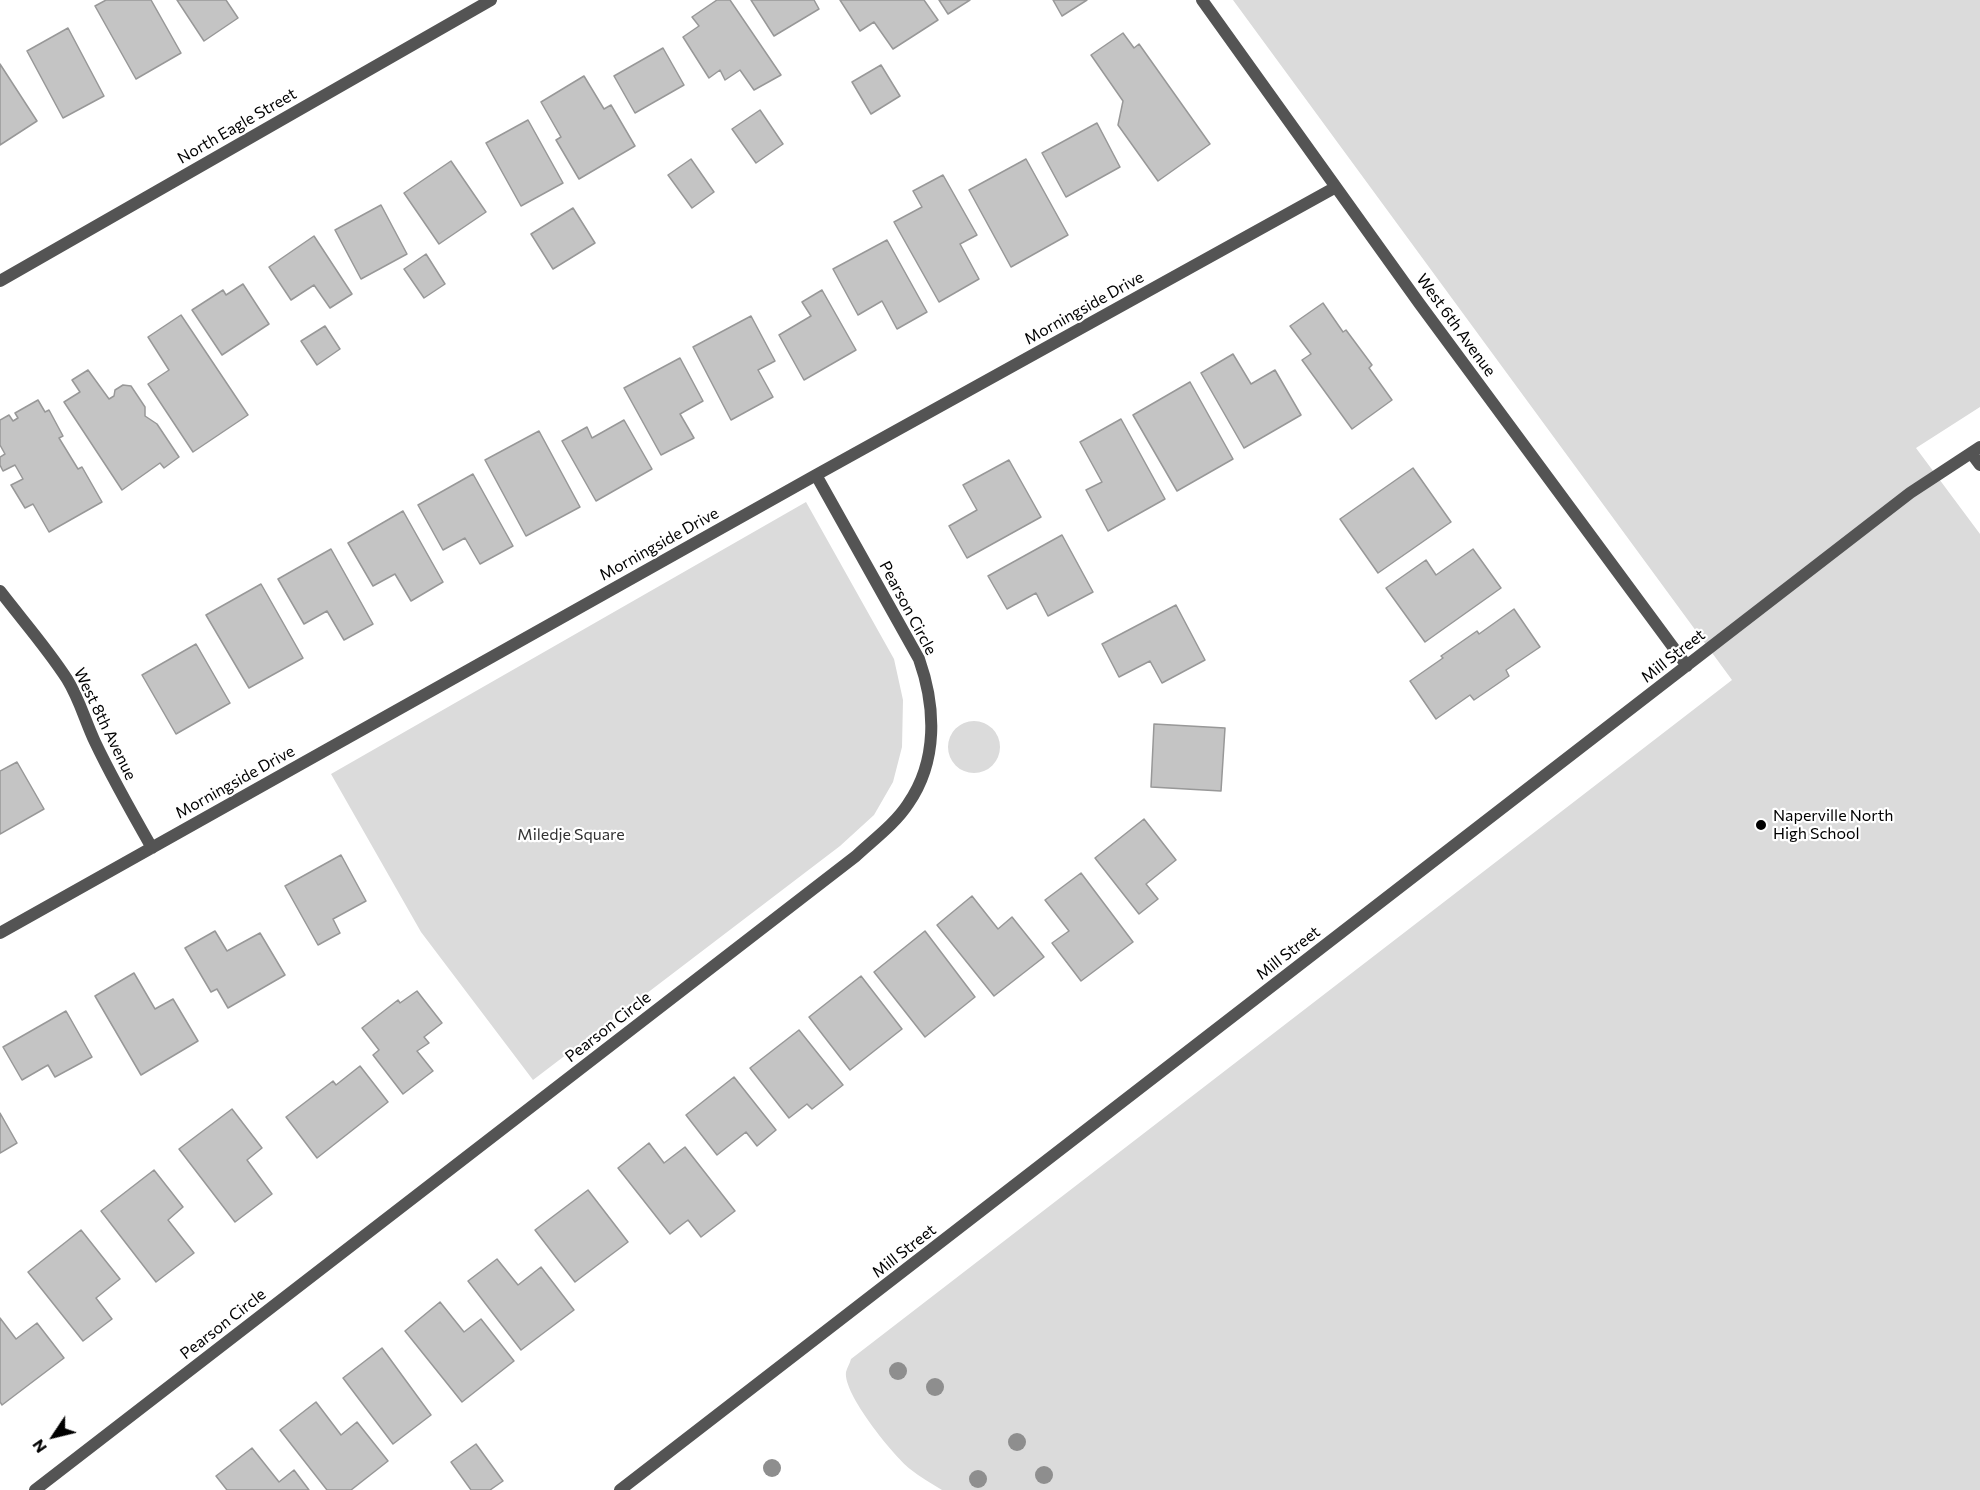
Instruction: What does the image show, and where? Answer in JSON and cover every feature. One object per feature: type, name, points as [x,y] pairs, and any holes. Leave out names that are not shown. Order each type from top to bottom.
[{"type":"street","name":"North Eagle Street","points":[[0,281],[491,0]]},
{"type":"street","name":"West 6th Avenue","points":[[1202,0],[1419,303],[1687,666]]},
{"type":"street","name":"Morningside Drive","points":[[0,933],[816,475],[1336,187]]},
{"type":"street","name":"Mill Street","points":[[620,1490],[1910,493],[1976,450]]},
{"type":"street","points":[[1976,450],[1980,465]]},
{"type":"street","name":"Pearson Circle","points":[[35,1490],[856,856],[908,804],[926,772],[929,755],[932,718],[925,677],[919,658],[816,475]]},
{"type":"street","name":"West 8th Avenue","points":[[0,591],[45,646],[68,681],[108,769],[152,848]]},
{"type":"green space","name":"Naperville North High School","points":[[1233,0],[1980,0],[1980,407],[1916,448],[1980,534],[1980,1490],[942,1490],[902,1462],[870,1424],[852,1394],[846,1372],[851,1359],[1732,680]]},
{"type":"green space","name":"Miledje Square","points":[[806,502],[894,659],[903,700],[902,747],[893,782],[874,815],[840,846],[533,1080],[421,932],[331,774]]},
{"type":"green space","points":[[974,721],[984,723],[992,729],[998,737],[1000,747],[998,757],[992,765],[984,771],[974,773],[964,771],[956,765],[950,757],[948,747],[950,737],[956,729],[964,723]]},
{"type":"building","points":[[106,0],[151,0],[181,53],[136,79],[95,6]]},
{"type":"building","points":[[177,0],[226,0],[238,18],[204,41]]},
{"type":"building","points":[[717,0],[730,0],[781,75],[754,90],[740,70],[725,80],[720,70],[709,78],[683,37],[699,26],[692,17]]},
{"type":"building","points":[[751,0],[814,0],[819,9],[774,36]]},
{"type":"building","points":[[840,0],[924,0],[938,20],[893,49],[874,22],[860,31]]},
{"type":"building","points":[[939,0],[970,0],[948,14]]},
{"type":"building","points":[[1053,0],[1087,0],[1062,16]]},
{"type":"building","points":[[68,28],[104,96],[63,118],[27,51]]},
{"type":"building","points":[[1123,33],[1134,48],[1139,44],[1210,144],[1158,181],[1118,125],[1123,101],[1091,55]]},
{"type":"building","points":[[663,48],[684,85],[635,113],[614,76]]},
{"type":"building","points":[[0,64],[37,121],[0,145]]},
{"type":"building","points":[[881,65],[900,96],[871,114],[852,82]]},
{"type":"building","points":[[584,76],[604,109],[611,105],[635,146],[579,179],[556,140],[561,137],[541,102]]},
{"type":"building","points":[[760,110],[783,144],[756,163],[732,129]]},
{"type":"building","points":[[528,120],[563,183],[521,206],[486,143]]},
{"type":"building","points":[[1097,123],[1120,167],[1066,197],[1042,153]]},
{"type":"building","points":[[691,159],[714,192],[692,208],[668,175]]},
{"type":"building","points":[[1026,159],[1068,235],[1011,267],[969,190]]},
{"type":"building","points":[[451,161],[486,212],[439,244],[404,193]]},
{"type":"building","points":[[943,175],[977,235],[960,244],[979,279],[939,302],[894,222],[922,207],[913,191]]},
{"type":"building","points":[[381,205],[407,254],[361,279],[335,230]]},
{"type":"building","points":[[573,208],[595,243],[553,269],[531,234]]},
{"type":"building","points":[[314,236],[352,294],[330,308],[314,285],[291,300],[269,267]]},
{"type":"building","points":[[887,240],[927,312],[897,329],[882,301],[858,315],[833,269]]},
{"type":"building","points":[[426,254],[445,284],[424,298],[404,269]]},
{"type":"building","points":[[243,284],[269,324],[222,355],[192,310],[223,290],[226,295]]},
{"type":"building","points":[[822,290],[856,350],[804,380],[779,335],[811,316],[802,302]]},
{"type":"building","points":[[1323,303],[1343,332],[1346,330],[1372,365],[1369,368],[1392,400],[1352,429],[1302,360],[1311,354],[1290,326]]},
{"type":"building","points":[[181,315],[248,415],[193,452],[148,384],[169,370],[148,337]]},
{"type":"building","points":[[751,316],[775,361],[758,370],[773,397],[731,420],[693,347]]},
{"type":"building","points":[[325,326],[340,349],[317,365],[301,341]]},
{"type":"building","points":[[1233,354],[1251,384],[1275,370],[1301,415],[1244,448],[1201,373]]},
{"type":"building","points":[[680,358],[703,401],[680,414],[694,438],[661,455],[624,388]]},
{"type":"building","points":[[88,370],[109,399],[114,396],[115,390],[123,385],[131,386],[145,407],[145,416],[157,424],[179,457],[164,468],[160,463],[122,490],[64,402],[80,392],[72,380]]},
{"type":"building","points":[[1190,382],[1233,459],[1177,491],[1133,415]]},
{"type":"building","points":[[38,400],[45,412],[49,410],[63,436],[59,438],[78,469],[82,467],[102,502],[49,532],[33,504],[25,508],[11,485],[23,479],[15,465],[3,471],[0,465],[0,457],[5,454],[0,445],[0,420],[9,415],[13,421],[18,418],[15,413]]},
{"type":"building","points":[[1121,419],[1165,499],[1108,531],[1086,490],[1102,482],[1080,442]]},
{"type":"building","points":[[624,420],[652,469],[596,501],[562,441],[587,427],[592,438]]},
{"type":"building","points":[[539,431],[580,507],[526,536],[485,460]]},
{"type":"building","points":[[1009,460],[1041,517],[967,558],[949,526],[977,510],[963,485]]},
{"type":"building","points":[[1413,468],[1451,522],[1378,573],[1340,519]]},
{"type":"building","points":[[473,474],[513,546],[480,564],[465,538],[443,550],[418,505]]},
{"type":"building","points":[[403,511],[443,582],[411,601],[395,574],[373,586],[348,543]]},
{"type":"building","points":[[1062,535],[1093,592],[1048,616],[1036,593],[1007,609],[988,576]]},
{"type":"building","points":[[331,549],[373,624],[344,640],[327,611],[304,624],[278,579]]},
{"type":"building","points":[[1473,549],[1501,588],[1425,642],[1386,588],[1426,560],[1436,575]]},
{"type":"building","points":[[261,584],[303,658],[249,688],[206,615]]},
{"type":"building","points":[[1176,605],[1205,660],[1162,683],[1150,661],[1119,677],[1102,644]]},
{"type":"building","points":[[1514,609],[1540,647],[1506,670],[1509,676],[1474,700],[1470,695],[1436,719],[1410,681],[1477,631],[1479,634]]},
{"type":"building","points":[[196,644],[230,703],[176,734],[142,675]]},
{"type":"building","points":[[1154,724],[1225,728],[1221,791],[1151,787]]},
{"type":"building","points":[[17,762],[44,809],[0,834],[0,771]]},
{"type":"building","points":[[1144,819],[1176,860],[1146,884],[1158,899],[1139,914],[1095,858]]},
{"type":"building","points":[[341,855],[366,901],[333,919],[340,933],[318,945],[285,886]]},
{"type":"building","points":[[1081,873],[1133,942],[1081,981],[1052,943],[1069,931],[1045,900]]},
{"type":"building","points":[[972,896],[998,929],[1012,917],[1044,957],[994,996],[937,925]]},
{"type":"building","points":[[215,931],[227,951],[260,933],[285,975],[228,1008],[217,989],[211,992],[185,948]]},
{"type":"building","points":[[925,931],[975,997],[925,1037],[874,972]]},
{"type":"building","points":[[134,973],[155,1009],[173,999],[198,1041],[141,1075],[95,996]]},
{"type":"building","points":[[861,976],[902,1029],[850,1070],[809,1017]]},
{"type":"building","points":[[417,991],[442,1023],[424,1037],[429,1043],[417,1051],[433,1071],[403,1094],[373,1055],[379,1050],[362,1028],[398,1000],[400,1003]]},
{"type":"building","points":[[66,1011],[92,1057],[55,1077],[48,1065],[22,1080],[3,1047]]},
{"type":"building","points":[[799,1030],[843,1085],[812,1109],[807,1104],[789,1118],[750,1068]]},
{"type":"building","points":[[360,1066],[388,1102],[317,1158],[286,1117],[333,1081],[336,1085]]},
{"type":"building","points":[[734,1077],[776,1130],[757,1146],[746,1132],[717,1155],[686,1115]]},
{"type":"building","points":[[232,1109],[262,1148],[247,1160],[272,1194],[235,1222],[179,1149]]},
{"type":"building","points":[[0,1113],[17,1143],[0,1153]]},
{"type":"building","points":[[649,1143],[664,1163],[685,1147],[735,1211],[701,1237],[688,1220],[670,1234],[618,1168]]},
{"type":"building","points":[[154,1170],[183,1207],[168,1220],[194,1253],[156,1282],[101,1211]]},
{"type":"building","points":[[588,1190],[628,1242],[575,1282],[535,1230]]},
{"type":"building","points":[[81,1230],[120,1279],[96,1298],[112,1319],[83,1341],[28,1272]]},
{"type":"building","points":[[497,1259],[518,1285],[541,1267],[574,1310],[521,1350],[468,1281]]},
{"type":"building","points":[[440,1302],[464,1332],[481,1319],[514,1361],[462,1402],[405,1331]]},
{"type":"building","points":[[0,1318],[16,1339],[37,1323],[64,1358],[2,1405],[0,1402]]},
{"type":"building","points":[[382,1348],[431,1415],[393,1444],[343,1378]]},
{"type":"building","points":[[316,1402],[341,1435],[357,1422],[388,1461],[351,1490],[327,1490],[280,1430]]},
{"type":"building","points":[[476,1444],[503,1481],[490,1490],[471,1490],[451,1462]]},
{"type":"building","points":[[252,1448],[279,1482],[294,1470],[309,1490],[227,1490],[216,1476]]},
{"type":"place","name":"Naperville North High School","points":[[1761,825]]}]
